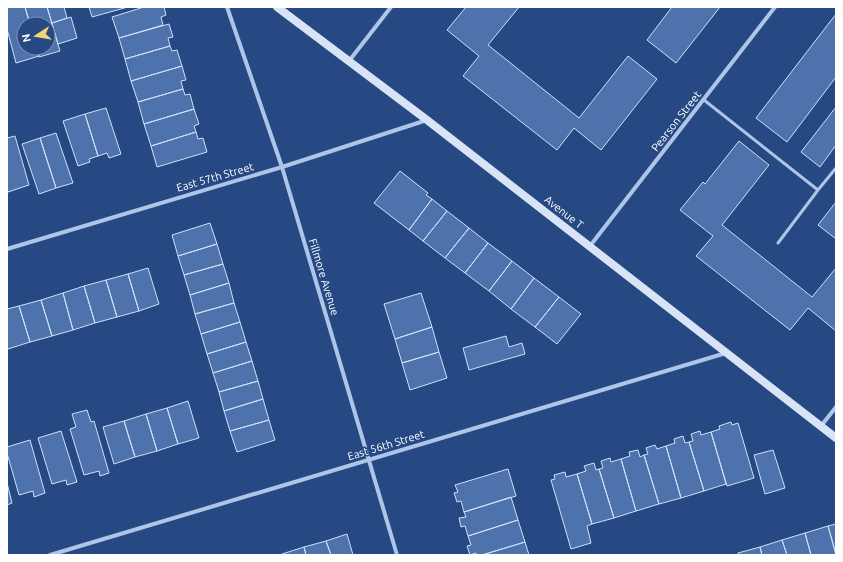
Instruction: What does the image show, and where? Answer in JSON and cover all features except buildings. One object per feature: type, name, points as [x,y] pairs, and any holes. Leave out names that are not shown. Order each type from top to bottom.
[{"type":"main road","name":"Avenue T","points":[[277,7],[427,120],[836,438]]},
{"type":"street","name":"Fillmore Avenue","points":[[227,7],[282,167],[397,555]]},
{"type":"street","points":[[349,61],[391,7]]},
{"type":"street","name":"Pearson Street","points":[[590,246],[775,7]]},
{"type":"street","name":"East 57th Street","points":[[7,249],[282,167],[427,120]]},
{"type":"street","name":"East 56th Street","points":[[50,555],[727,352]]},
{"type":"street","points":[[821,426],[836,407]]},
{"type":"lane","points":[[704,100],[818,190]]},
{"type":"lane","points":[[778,243],[836,168]]}]
